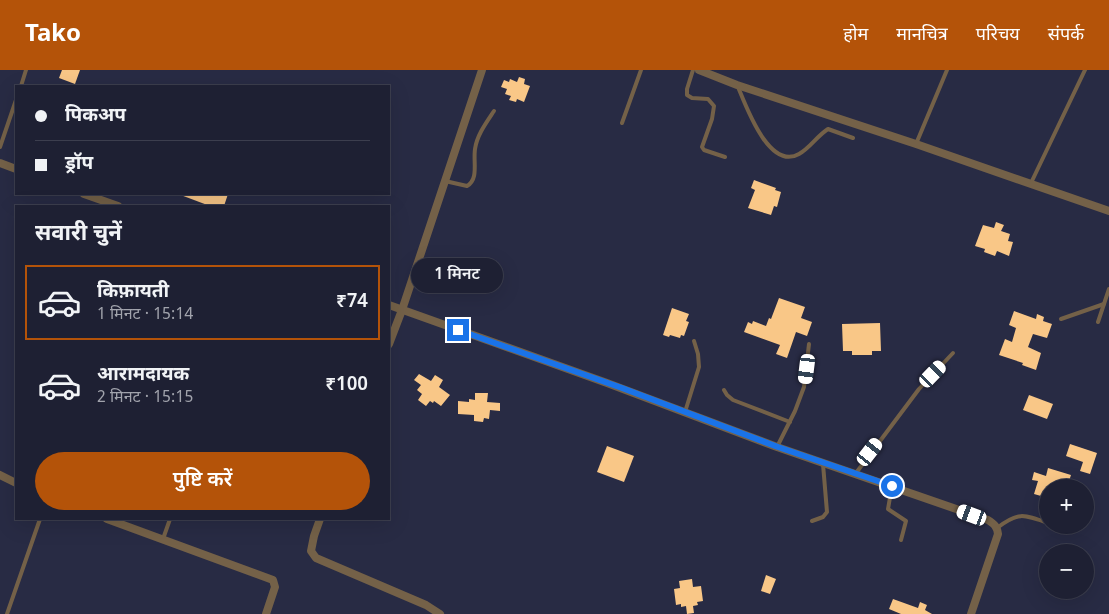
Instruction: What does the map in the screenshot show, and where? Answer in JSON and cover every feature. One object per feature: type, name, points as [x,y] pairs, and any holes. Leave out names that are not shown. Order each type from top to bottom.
[{"type":"street","points":[[390,341],[482,70]]},
{"type":"street","points":[[699,70],[737,85],[916,144],[1109,211]]},
{"type":"street","points":[[0,163],[15,169]]},
{"type":"street","points":[[87,195],[115,205]]},
{"type":"street","points":[[390,305],[778,447],[988,520],[997,528],[996,541],[971,614]]},
{"type":"street","points":[[0,475],[15,482]]},
{"type":"street","points":[[110,520],[273,580],[275,587],[266,614]]},
{"type":"street","points":[[320,520],[311,550],[316,558],[426,605],[440,614]]},
{"type":"lane","points":[[21,85],[26,70]]},
{"type":"lane","points":[[622,123],[641,70]]},
{"type":"lane","points":[[693,70],[687,95],[692,98],[708,100],[714,106],[712,119],[702,147],[704,150],[725,157]]},
{"type":"lane","points":[[916,144],[947,70]]},
{"type":"lane","points":[[1030,184],[1085,70]]},
{"type":"lane","points":[[737,85],[763,140],[782,156],[787,158],[798,155],[828,129],[854,138]]},
{"type":"lane","points":[[0,147],[15,103]]},
{"type":"lane","points":[[445,181],[466,186],[471,183],[475,174],[475,149],[478,138],[494,111]]},
{"type":"lane","points":[[1098,322],[1109,289]]},
{"type":"lane","points":[[1061,319],[1104,304]]},
{"type":"lane","points":[[684,412],[699,367],[694,341]]},
{"type":"lane","points":[[778,447],[804,387],[809,344]]},
{"type":"lane","points":[[856,473],[919,389],[953,353]]},
{"type":"lane","points":[[724,390],[733,400],[790,422]]},
{"type":"lane","points":[[812,521],[823,517],[827,512],[823,462]]},
{"type":"lane","points":[[892,486],[888,509],[906,520],[901,540]]},
{"type":"lane","points":[[997,528],[1009,520],[1022,515],[1039,520]]},
{"type":"lane","points":[[7,614],[40,520]]},
{"type":"lane","points":[[163,540],[170,520]]},
{"type":"building","points":[[62,70],[80,70],[75,84],[59,78]]},
{"type":"building","points":[[519,77],[525,79],[524,84],[530,86],[524,102],[517,99],[516,102],[509,100],[511,96],[505,94],[507,89],[501,87],[504,80],[509,82],[510,79],[517,82]]},
{"type":"building","points":[[754,180],[776,188],[775,190],[781,192],[777,207],[774,206],[771,215],[748,208],[755,190],[751,188]]},
{"type":"building","points":[[181,195],[228,195],[224,205],[207,205]]},
{"type":"building","points":[[996,222],[1004,225],[1001,231],[1010,234],[1008,241],[1013,242],[1009,256],[997,251],[995,256],[984,252],[985,249],[975,246],[983,225],[994,228]]},
{"type":"building","points":[[779,298],[805,307],[801,318],[812,322],[807,336],[796,332],[787,358],[776,354],[780,345],[744,332],[748,322],[752,324],[753,321],[766,326],[769,318],[771,319]]},
{"type":"building","points":[[672,308],[689,314],[686,321],[689,322],[684,336],[681,335],[680,338],[663,335]]},
{"type":"building","points":[[1014,311],[1036,319],[1037,314],[1044,317],[1043,321],[1052,324],[1047,338],[1033,334],[1028,347],[1041,353],[1036,370],[1022,365],[1023,363],[999,355],[1005,339],[1012,342],[1016,328],[1009,325]]},
{"type":"building","points":[[880,323],[881,351],[872,351],[872,355],[852,355],[852,351],[843,351],[842,324]]},
{"type":"building","points":[[419,374],[431,381],[435,375],[443,380],[439,387],[450,395],[441,406],[434,401],[433,403],[430,401],[426,406],[418,400],[422,394],[417,390],[421,385],[414,380]]},
{"type":"building","points":[[475,393],[488,393],[487,402],[500,403],[500,411],[490,410],[489,419],[484,418],[483,422],[474,421],[474,415],[458,414],[458,401],[469,402],[469,399],[475,400]]},
{"type":"building","points":[[1029,395],[1053,404],[1047,419],[1023,410]]},
{"type":"building","points":[[1070,444],[1097,453],[1090,474],[1080,471],[1083,462],[1066,456]]},
{"type":"building","points":[[607,446],[634,456],[624,482],[597,472]]},
{"type":"building","points":[[1048,468],[1071,475],[1070,479],[1039,479],[1039,495],[1034,494],[1038,481],[1032,480],[1034,472],[1046,476]]},
{"type":"building","points":[[766,575],[776,579],[770,594],[761,591]]},
{"type":"building","points":[[692,579],[693,587],[701,586],[703,601],[697,602],[698,605],[693,606],[694,613],[687,614],[686,606],[676,605],[674,589],[680,588],[679,581]]},
{"type":"building","points":[[893,599],[918,608],[920,602],[927,605],[925,610],[932,614],[901,614],[889,609]]},
{"type":"route","points":[[458,330],[622,388],[778,447],[892,486]]}]
